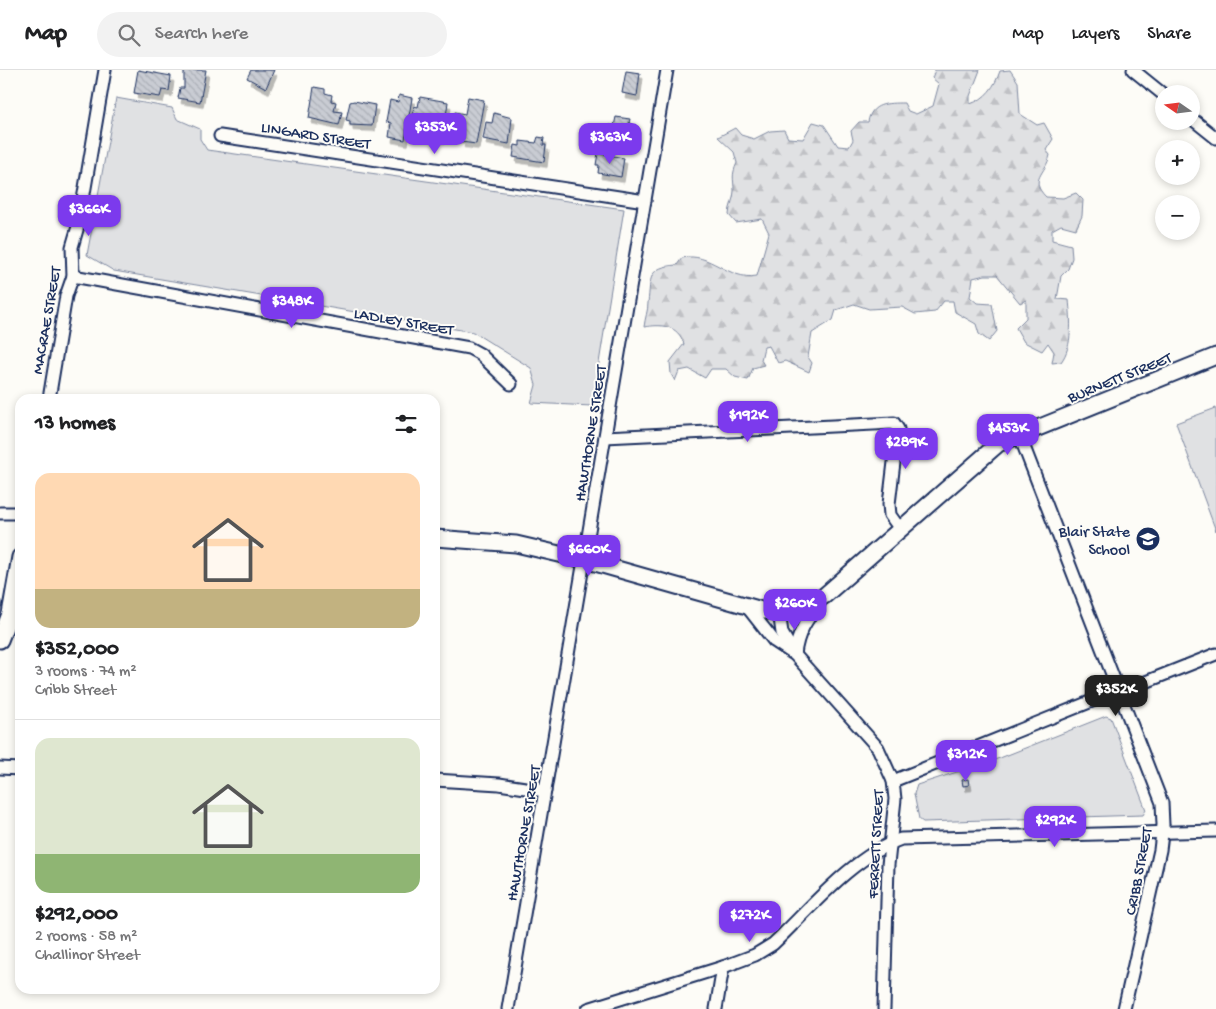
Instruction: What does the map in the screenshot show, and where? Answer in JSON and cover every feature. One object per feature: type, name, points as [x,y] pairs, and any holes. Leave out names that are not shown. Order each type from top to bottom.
[{"type":"main road","name":"BURNETT STREET","points":[[440,538],[500,542],[585,560],[765,610],[800,609],[824,596],[993,448],[1019,434],[1216,356]]},
{"type":"main road","points":[[0,640],[10,614],[15,586]]},
{"type":"street","name":"MACRAE STREET","points":[[50,394],[66,296],[73,276],[72,248],[79,223],[105,70]]},
{"type":"street","name":"HAWTHORNE STREET","points":[[508,1009],[667,70]]},
{"type":"street","points":[[1133,70],[1155,88]]},
{"type":"street","points":[[1200,125],[1216,138]]},
{"type":"street","name":"LINGARD STREET","points":[[220,136],[645,201]]},
{"type":"street","name":"LADLEY STREET","points":[[73,276],[469,348],[480,354],[511,384]]},
{"type":"street","points":[[605,437],[896,424],[898,430],[889,510],[900,529]]},
{"type":"street","name":"CRIBB STREET","points":[[1019,434],[1160,795],[1163,809],[1163,832],[1124,1009]]},
{"type":"street","points":[[0,513],[15,513]]},
{"type":"street","points":[[745,604],[774,641],[795,655],[796,640],[803,626],[824,596]]},
{"type":"street","name":"FERRETT STREET","points":[[779,611],[782,633],[795,655],[878,748],[893,780],[895,799],[890,843],[884,1009]]},
{"type":"street","points":[[893,780],[1216,654]]},
{"type":"street","points":[[0,768],[15,769]]},
{"type":"street","points":[[440,780],[499,784],[546,791]]},
{"type":"street","points":[[588,1009],[723,967],[767,948],[861,862],[890,843],[908,838],[1216,831]]},
{"type":"street","points":[[716,1009],[723,967]]},
{"type":"green space","points":[[935,70],[980,70],[970,96],[970,104],[981,99],[989,91],[1000,71],[1010,70],[1018,82],[1020,114],[1037,125],[1044,123],[1053,139],[1046,150],[1050,155],[1038,181],[1038,186],[1046,197],[1063,198],[1076,193],[1083,200],[1082,216],[1076,229],[1061,225],[1052,230],[1052,240],[1071,245],[1072,258],[1068,269],[1061,276],[1057,299],[1069,300],[1069,341],[1065,356],[1061,362],[1052,363],[1054,352],[1048,343],[1042,351],[1024,342],[1016,328],[1026,318],[1026,300],[1020,303],[997,275],[985,275],[973,278],[970,297],[977,303],[992,304],[997,331],[989,341],[979,334],[976,324],[955,312],[953,301],[944,301],[935,312],[915,314],[902,307],[869,309],[854,304],[836,310],[833,320],[812,333],[808,357],[812,363],[809,372],[785,361],[778,363],[769,346],[764,347],[761,360],[764,365],[753,368],[748,380],[735,377],[726,369],[711,369],[705,378],[689,369],[679,371],[675,381],[671,374],[670,362],[684,344],[681,338],[678,333],[668,327],[644,327],[652,275],[660,268],[677,265],[682,258],[692,257],[710,262],[737,274],[757,276],[769,233],[762,219],[736,223],[729,215],[734,194],[733,174],[737,163],[734,152],[718,137],[735,128],[741,135],[754,139],[770,131],[784,130],[788,138],[803,139],[813,122],[824,125],[838,146],[849,147],[853,140],[851,131],[859,122],[868,122],[872,111],[881,105],[904,103],[908,111],[916,114],[933,106],[939,84],[932,78]]},
{"type":"green space","points":[[116,98],[172,108],[177,119],[200,129],[200,139],[207,150],[624,209],[592,406],[531,403],[536,385],[531,368],[473,332],[114,271],[87,255]]},
{"type":"green space","points":[[1216,408],[1216,531],[1176,423]]},
{"type":"green space","points":[[1106,716],[1111,718],[1146,810],[1143,815],[923,822],[919,819],[914,794],[917,785],[1000,758]]},
{"type":"building","points":[[138,70],[171,76],[169,91],[162,90],[160,97],[134,93]]},
{"type":"building","points":[[187,70],[206,70],[200,102],[178,98],[180,88],[184,88],[184,72]]},
{"type":"building","points":[[251,70],[274,70],[266,88],[247,78]]},
{"type":"building","points":[[626,71],[640,73],[637,96],[622,93]]},
{"type":"building","points":[[314,87],[325,89],[325,93],[332,95],[331,101],[336,102],[334,111],[342,112],[339,125],[309,118]]},
{"type":"building","points":[[399,95],[412,98],[405,140],[389,137],[391,123],[386,122],[390,100],[398,102]]},
{"type":"building","points":[[420,97],[448,102],[443,138],[425,135],[427,124],[423,124],[423,118],[412,116],[414,106],[418,107]]},
{"type":"building","points":[[468,97],[484,100],[476,144],[461,142],[462,139],[451,137],[455,112],[465,114]]},
{"type":"building","points":[[350,102],[375,105],[372,126],[350,125],[350,121],[346,120]]},
{"type":"building","points":[[494,113],[512,118],[509,144],[483,139],[486,122],[492,123]]},
{"type":"building","points":[[616,117],[630,119],[629,123],[632,124],[630,136],[627,135],[626,139],[613,137],[613,134],[608,133],[610,125],[614,126]]},
{"type":"building","points":[[538,137],[544,138],[543,145],[546,145],[544,162],[513,157],[515,145],[520,146],[520,141],[536,143]]},
{"type":"building","points":[[598,153],[624,158],[621,177],[598,173],[599,165],[596,165]]},
{"type":"building","points":[[968,779],[969,785],[963,786],[962,780]]},
{"type":"place","name":"Blair State School","points":[[1148,539]]}]
